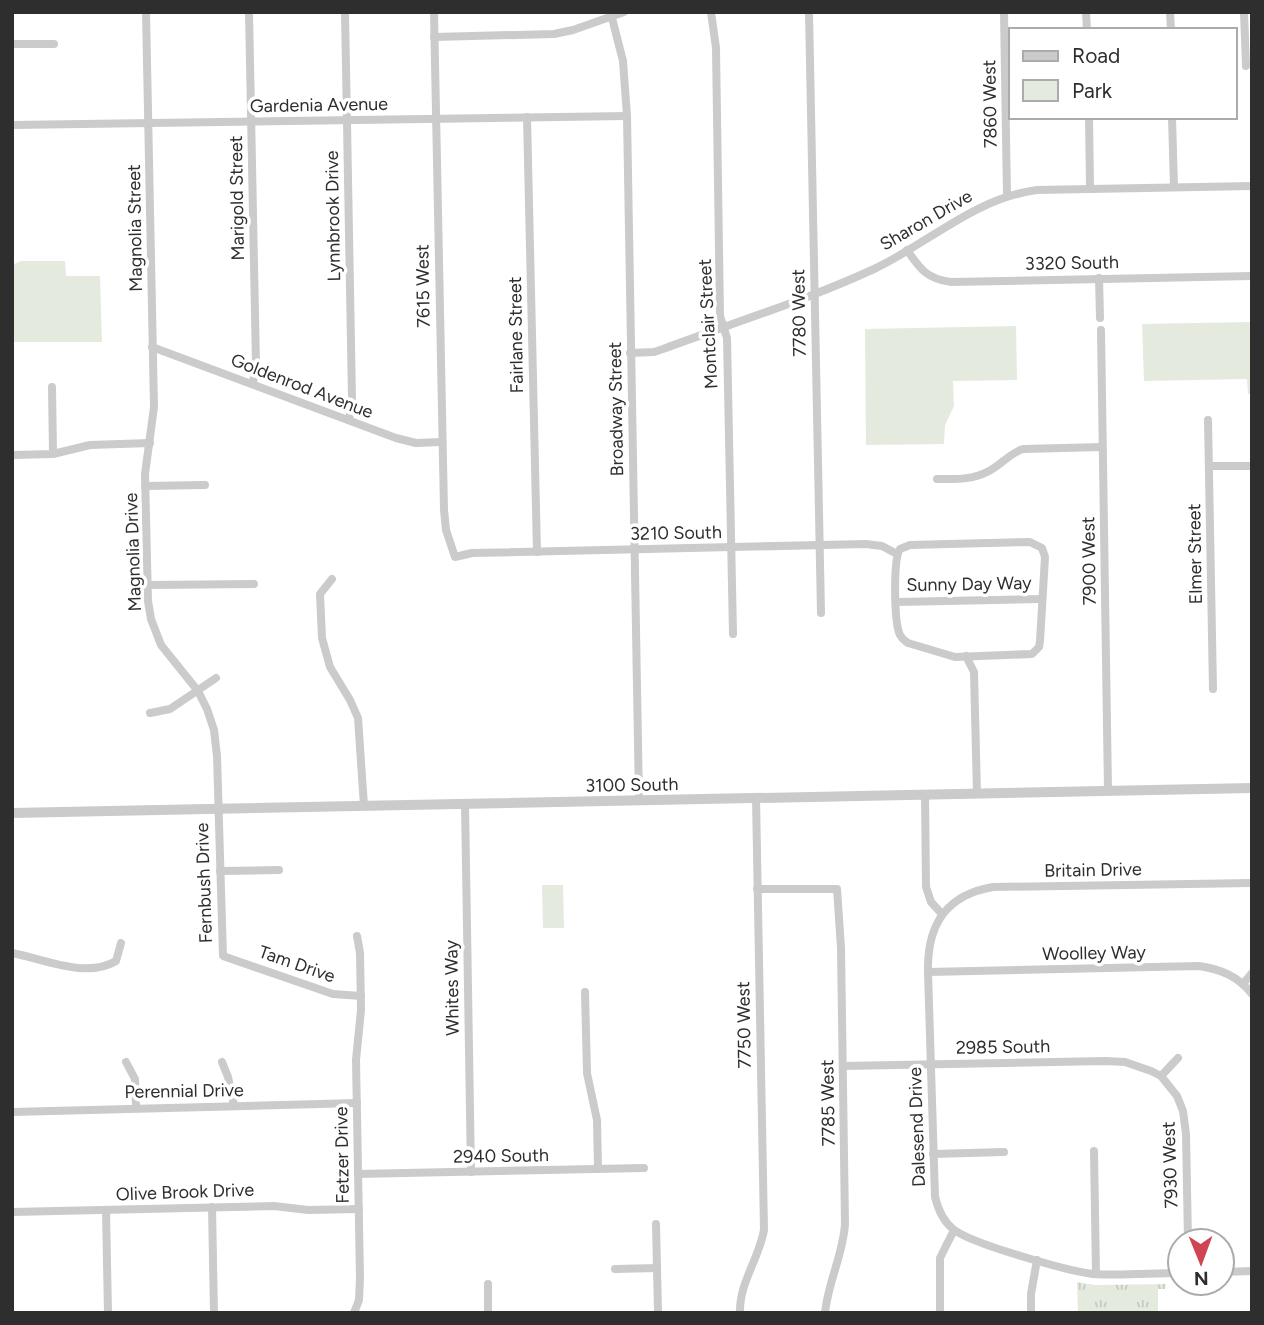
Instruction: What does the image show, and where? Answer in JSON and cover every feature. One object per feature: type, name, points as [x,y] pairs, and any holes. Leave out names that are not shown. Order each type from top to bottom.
[{"type":"street","name":"Magnolia Street","points":[[146,12],[154,420],[150,443]]},
{"type":"street","name":"Marigold Street","points":[[249,12],[256,365],[253,383]]},
{"type":"street","name":"Lynnbrook Drive","points":[[345,12],[352,399],[349,420]]},
{"type":"street","name":"7615 West","points":[[433,12],[444,520],[455,557]]},
{"type":"street","points":[[434,37],[554,34],[625,12]]},
{"type":"street","name":"Montclair Street","points":[[712,12],[716,48],[720,316],[727,338],[733,634]]},
{"type":"street","name":"7780 West","points":[[809,12],[821,613]]},
{"type":"street","name":"7860 West","points":[[1003,12],[1007,196]]},
{"type":"street","points":[[1244,12],[1246,66]]},
{"type":"street","name":"Broadway Street","points":[[612,18],[623,61],[626,116],[639,800]]},
{"type":"street","points":[[12,44],[54,44]]},
{"type":"street","name":"Gardenia Avenue","points":[[12,125],[626,116]]},
{"type":"street","name":"Fairlane Street","points":[[527,117],[537,552]]},
{"type":"street","points":[[1089,119],[1090,188]]},
{"type":"street","points":[[1172,119],[1174,187]]},
{"type":"street","name":"Sharon Drive","points":[[630,353],[654,352],[874,269],[972,211],[1007,196],[1037,190],[1252,186]]},
{"type":"street","name":"3320 South","points":[[907,250],[923,273],[937,280],[1252,276]]},
{"type":"street","points":[[1099,278],[1100,318]]},
{"type":"street","name":"7900 West","points":[[1101,330],[1108,791]]},
{"type":"street","name":"Goldenrod Avenue","points":[[152,347],[406,442],[442,442]]},
{"type":"street","points":[[52,387],[53,454]]},
{"type":"street","name":"Elmer Street","points":[[1208,420],[1213,689]]},
{"type":"street","points":[[12,455],[53,454],[90,445],[150,443]]},
{"type":"street","name":"Magnolia Drive","points":[[150,443],[145,486],[151,619],[161,645],[198,691],[214,730],[218,809]]},
{"type":"street","points":[[937,479],[976,476],[989,472],[1023,449],[1102,447]]},
{"type":"street","points":[[1209,466],[1252,466]]},
{"type":"street","points":[[145,486],[205,485]]},
{"type":"street","points":[[1030,542],[1042,548],[1045,557],[1040,641],[1036,651],[1025,655],[955,656],[902,639],[897,626],[898,551],[910,545],[1030,542]]},
{"type":"street","name":"3210 South","points":[[455,557],[472,553],[820,545],[881,546],[898,551]]},
{"type":"street","points":[[332,579],[320,594],[322,638],[330,667],[358,718],[364,806]]},
{"type":"street","points":[[148,586],[254,584]]},
{"type":"street","name":"Sunny Day Way","points":[[897,602],[1042,599]]},
{"type":"street","points":[[966,656],[974,672],[978,794]]},
{"type":"street","points":[[974,672],[985,656]]},
{"type":"street","points":[[150,713],[170,709],[216,678]]},
{"type":"street","name":"3100 South","points":[[12,813],[1252,788]]},
{"type":"street","points":[[925,795],[926,887],[932,902],[942,914]]},
{"type":"street","name":"7750 West","points":[[740,1313],[743,1288],[760,1250],[764,1230],[756,798]]},
{"type":"street","name":"Whites Way","points":[[464,804],[471,1172]]},
{"type":"street","name":"Fernbush Drive","points":[[218,809],[223,956]]},
{"type":"street","points":[[220,871],[279,870]]},
{"type":"street","name":"Britain Drive","points":[[942,914],[964,896],[993,887],[1252,883]]},
{"type":"street","name":"7785 West","points":[[757,889],[837,889],[845,1224],[841,1253],[831,1281],[825,1313]]},
{"type":"street","name":"Dalesend Drive","points":[[942,914],[930,940],[928,972],[933,1154],[937,1205],[954,1230]]},
{"type":"street","name":"Fetzer Drive","points":[[354,1313],[360,1290],[356,1059],[361,996],[357,936]]},
{"type":"street","points":[[12,953],[85,969],[98,968],[116,961],[121,943]]},
{"type":"street","name":"Tam Drive","points":[[223,956],[333,994],[361,996]]},
{"type":"street","name":"Woolley Way","points":[[928,972],[1199,966],[1214,968],[1243,984],[1252,994]]},
{"type":"street","points":[[1243,984],[1252,973]]},
{"type":"street","points":[[585,992],[587,1073],[597,1120],[598,1169]]},
{"type":"street","points":[[1161,1076],[1178,1058]]},
{"type":"street","name":"2985 South","points":[[843,1066],[1105,1061],[1139,1065],[1161,1076]]},
{"type":"street","points":[[126,1062],[135,1079],[136,1108]]},
{"type":"street","points":[[222,1062],[234,1105]]},
{"type":"street","name":"7930 West","points":[[1161,1076],[1177,1096],[1184,1111],[1188,1227]]},
{"type":"street","name":"Perennial Drive","points":[[12,1112],[357,1103]]},
{"type":"street","points":[[1094,1151],[1096,1274]]},
{"type":"street","points":[[933,1154],[1004,1152]]},
{"type":"street","name":"2940 South","points":[[358,1174],[644,1168]]},
{"type":"street","name":"Olive Brook Drive","points":[[12,1212],[274,1206],[308,1210],[359,1209]]},
{"type":"street","points":[[212,1207],[214,1313]]},
{"type":"street","points":[[106,1210],[108,1313]]},
{"type":"street","points":[[656,1224],[658,1313]]},
{"type":"street","points":[[940,1313],[940,1258],[954,1230],[971,1239],[1037,1260],[1096,1274],[1166,1272]]},
{"type":"street","points":[[1031,1313],[1032,1284],[1037,1260]]},
{"type":"street","points":[[615,1269],[657,1268]]},
{"type":"street","points":[[488,1284],[488,1313]]},
{"type":"green space","points":[[21,261],[65,261],[66,276],[100,276],[102,342],[12,342],[12,265]]},
{"type":"green space","points":[[1252,322],[1252,394],[1248,394],[1247,379],[1144,381],[1142,324]]},
{"type":"green space","points":[[1016,326],[1017,380],[953,381],[954,406],[945,425],[944,444],[866,445],[865,329]]},
{"type":"green space","points":[[542,885],[563,885],[564,928],[543,928]]},
{"type":"green space","points":[[1077,1282],[1095,1285],[1166,1284],[1165,1289],[1158,1289],[1158,1313],[1078,1313]]}]
